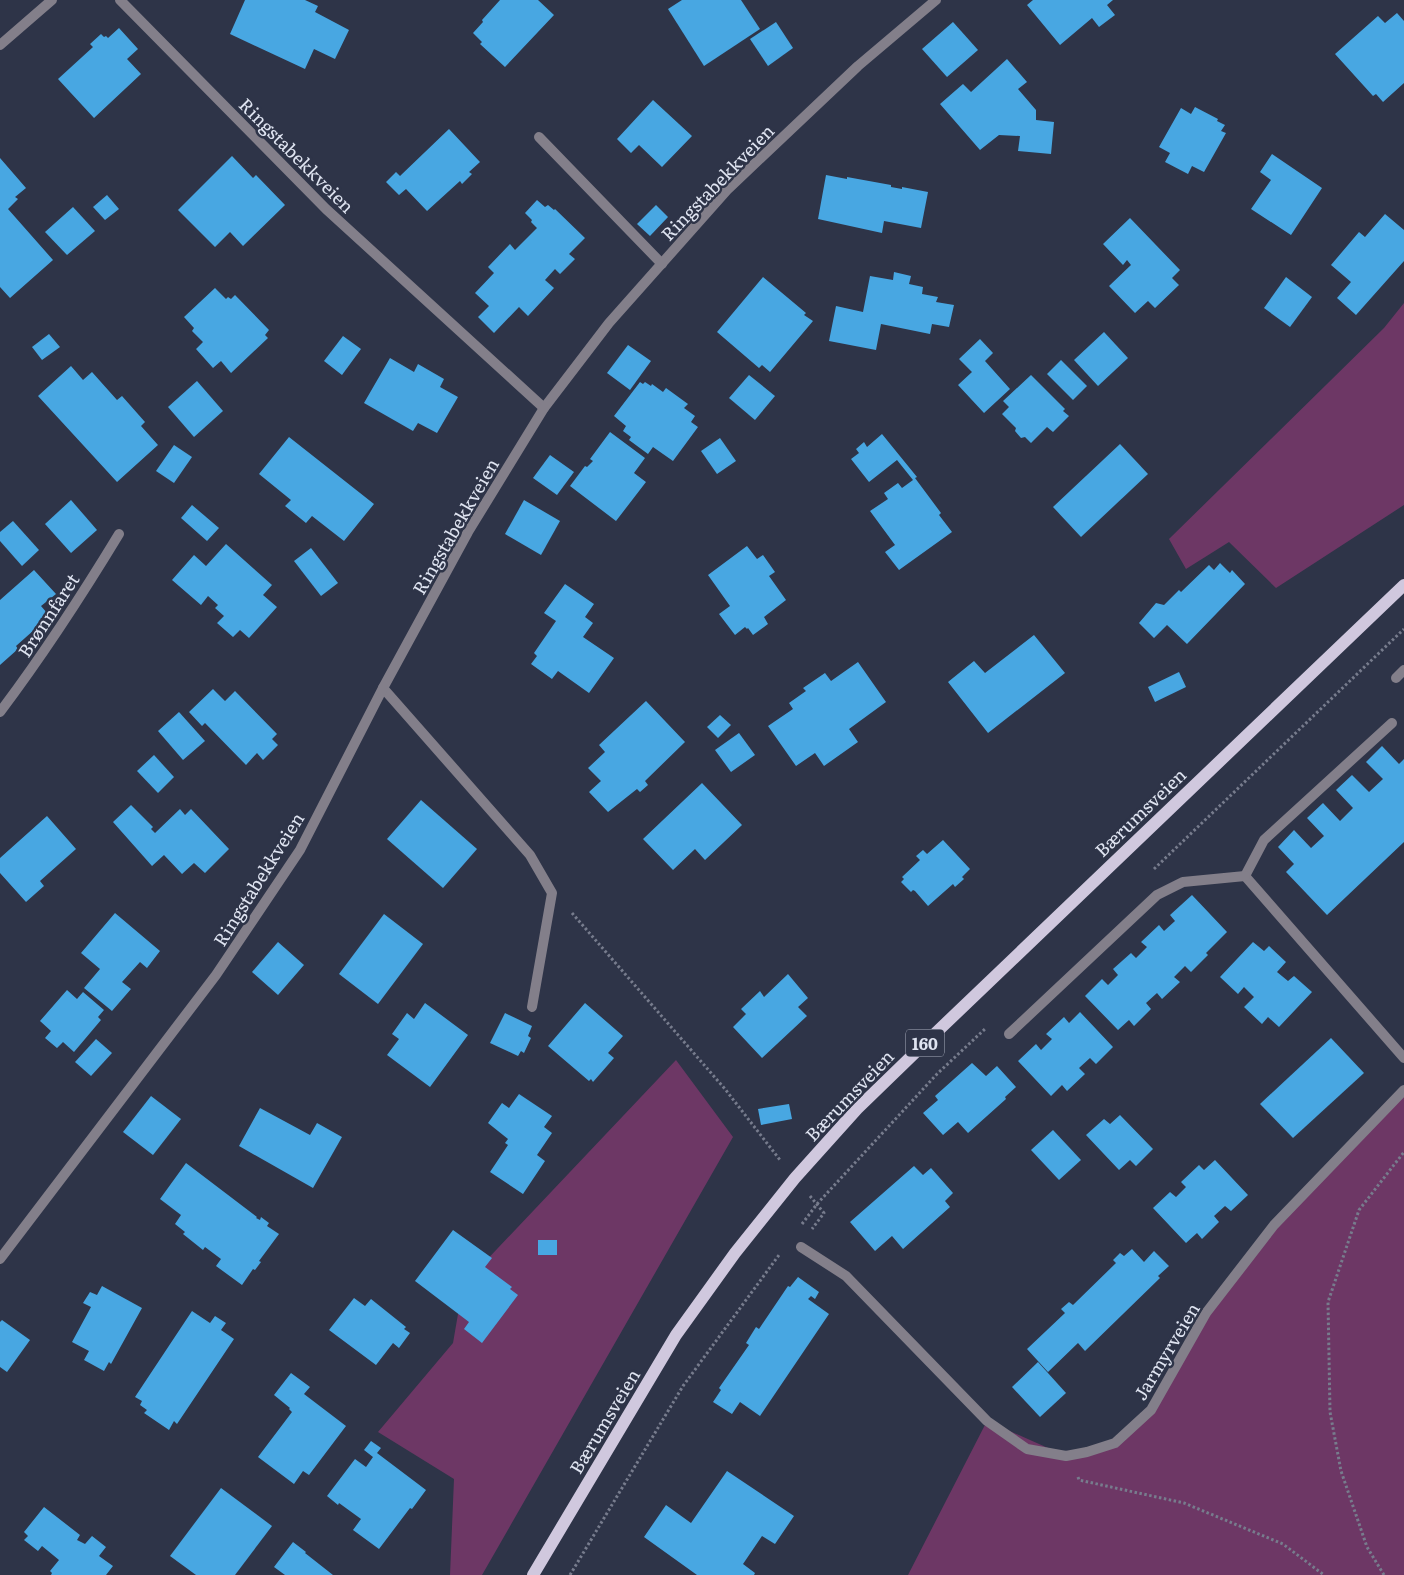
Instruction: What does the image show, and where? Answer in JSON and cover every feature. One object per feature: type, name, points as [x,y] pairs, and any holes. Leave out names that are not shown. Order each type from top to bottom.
[{"type":"main road","name":"Bærumsveien","points":[[533,1575],[676,1335],[735,1253],[795,1178],[857,1109],[1404,584]]},
{"type":"street","points":[[0,45],[52,0]]},
{"type":"street","name":"Ringstabekkveien","points":[[120,0],[326,209],[544,408]]},
{"type":"street","name":"Ringstabekkveien","points":[[0,1260],[216,974],[300,850],[383,688],[468,532],[544,408],[609,323],[736,183],[858,66],[936,0]]},
{"type":"street","points":[[540,137],[662,264]]},
{"type":"street","name":"Brønnfaret","points":[[0,712],[23,682],[78,601],[119,534]]},
{"type":"street","points":[[1396,678],[1404,670]]},
{"type":"street","points":[[383,688],[530,855],[552,893],[532,1007]]},
{"type":"street","points":[[1245,876],[1264,840],[1392,723]]},
{"type":"street","points":[[1009,1034],[1157,895],[1184,882],[1245,876]]},
{"type":"street","points":[[1245,876],[1404,1058]]},
{"type":"street","name":"Jarmyrveien","points":[[805,1250],[846,1276],[987,1422],[1027,1449],[1066,1456],[1115,1444],[1151,1410],[1206,1313],[1274,1225],[1404,1090]]},
{"type":"path","points":[[1150,873],[1404,629]]},
{"type":"path","points":[[587,929],[725,1089],[784,1165]]},
{"type":"path","points":[[801,1225],[817,1204],[937,1074],[987,1027]]},
{"type":"path","points":[[1384,1575],[1367,1546],[1341,1471],[1330,1412],[1328,1302],[1359,1210],[1404,1152]]},
{"type":"path","points":[[805,1250],[807,1236],[824,1213],[807,1194]]},
{"type":"path","points":[[570,1575],[683,1386],[779,1255]]},
{"type":"path","points":[[1066,1456],[1079,1480],[1184,1503],[1283,1544],[1324,1575]]},
{"type":"shaded area","points":[[1404,303],[1404,505],[1276,588],[1229,542],[1186,569],[1169,539],[1384,328]]},
{"type":"shaded area","points":[[676,1060],[733,1137],[482,1575],[450,1575],[454,1479],[378,1432],[453,1343],[463,1285]]},
{"type":"shaded area","points":[[1404,1090],[1404,1575],[908,1575],[987,1421],[1066,1456],[1115,1443],[1151,1410],[1206,1313],[1274,1225]]},
{"type":"building","points":[[245,0],[305,0],[318,6],[315,12],[349,30],[335,59],[314,49],[305,69],[230,34]]},
{"type":"building","points":[[500,0],[538,0],[554,15],[505,67],[480,44],[482,42],[473,33]]},
{"type":"building","points":[[682,0],[741,0],[760,29],[704,66],[668,9]]},
{"type":"building","points":[[1033,0],[1113,0],[1107,5],[1115,15],[1099,27],[1092,18],[1060,45],[1027,5]]},
{"type":"building","points":[[1397,13],[1404,21],[1404,83],[1383,102],[1376,94],[1373,96],[1335,54],[1378,16],[1385,23]]},
{"type":"building","points":[[776,22],[793,48],[768,66],[750,39]]},
{"type":"building","points":[[953,22],[978,50],[947,77],[922,49]]},
{"type":"building","points":[[119,28],[138,49],[127,59],[141,74],[94,118],[58,79],[93,47],[90,44],[101,34],[108,38]]},
{"type":"building","points":[[1007,59],[1027,82],[1018,89],[1036,110],[1036,120],[1054,122],[1051,154],[1018,151],[1020,136],[999,135],[980,150],[940,104],[963,84],[971,92]]},
{"type":"building","points":[[653,100],[692,136],[662,167],[639,145],[631,153],[617,139]]},
{"type":"building","points":[[1195,107],[1218,119],[1217,121],[1225,125],[1221,131],[1226,133],[1204,172],[1192,166],[1188,174],[1165,162],[1170,153],[1159,147],[1181,108],[1191,114]]},
{"type":"building","points":[[449,129],[480,162],[469,172],[472,174],[462,184],[460,181],[427,211],[406,189],[399,195],[386,182],[396,172],[400,176]]},
{"type":"building","points":[[1272,154],[1322,188],[1291,235],[1251,209],[1271,180],[1260,172]]},
{"type":"building","points":[[232,156],[253,178],[256,175],[285,205],[243,246],[230,232],[215,247],[178,210]]},
{"type":"building","points":[[0,158],[26,188],[15,197],[18,199],[8,209],[53,260],[10,298],[0,287]]},
{"type":"building","points":[[826,175],[928,192],[921,228],[884,221],[882,233],[818,219]]},
{"type":"building","points":[[107,195],[119,209],[105,220],[93,207]]},
{"type":"building","points":[[537,200],[545,207],[548,205],[555,209],[585,238],[569,254],[575,259],[560,274],[555,269],[545,280],[554,288],[528,316],[519,307],[494,333],[478,317],[489,306],[475,293],[494,273],[488,267],[510,244],[515,250],[537,228],[525,213]]},
{"type":"building","points":[[656,205],[668,217],[650,236],[637,224]]},
{"type":"building","points":[[73,207],[95,231],[67,255],[45,232]]},
{"type":"building","points":[[1385,214],[1404,230],[1404,261],[1356,315],[1337,298],[1351,282],[1331,265],[1359,232],[1365,237]]},
{"type":"building","points":[[1130,218],[1180,270],[1172,278],[1179,285],[1155,308],[1148,301],[1135,313],[1109,286],[1131,265],[1127,260],[1123,265],[1103,244]]},
{"type":"building","points":[[894,272],[911,276],[909,284],[923,287],[922,294],[938,297],[936,302],[954,305],[949,327],[932,324],[930,334],[881,324],[876,350],[829,341],[836,306],[863,312],[870,276],[893,280]]},
{"type":"building","points":[[763,277],[813,321],[770,372],[762,365],[759,368],[717,332]]},
{"type":"building","points":[[1286,277],[1312,297],[1290,327],[1264,308]]},
{"type":"building","points":[[215,288],[226,299],[228,297],[231,299],[235,295],[269,330],[265,335],[268,338],[231,373],[221,361],[213,368],[196,349],[203,342],[192,331],[194,328],[184,317]]},
{"type":"building","points":[[1104,332],[1128,358],[1098,386],[1074,360]]},
{"type":"building","points":[[49,334],[60,347],[42,360],[32,347]]},
{"type":"building","points":[[343,336],[361,349],[342,375],[324,361]]},
{"type":"building","points":[[980,339],[993,353],[985,361],[1010,389],[984,413],[958,385],[972,372],[959,359]]},
{"type":"building","points":[[628,345],[651,361],[630,390],[607,373]]},
{"type":"building","points":[[390,358],[414,372],[418,364],[444,379],[440,387],[458,397],[437,433],[418,423],[413,431],[364,403]]},
{"type":"building","points":[[1061,360],[1087,386],[1073,400],[1047,374]]},
{"type":"building","points":[[71,366],[83,380],[92,372],[117,400],[122,396],[145,422],[141,426],[158,445],[117,482],[38,396]]},
{"type":"building","points":[[749,375],[775,396],[755,420],[729,398]]},
{"type":"building","points":[[1031,375],[1065,409],[1063,411],[1069,416],[1053,432],[1047,427],[1031,443],[1025,437],[1021,438],[1015,431],[1016,428],[1002,414],[1009,407],[1003,401]]},
{"type":"building","points":[[197,381],[223,411],[194,437],[168,407]]},
{"type":"building","points":[[640,382],[643,384],[645,382],[651,386],[652,384],[663,392],[666,388],[688,404],[684,408],[695,416],[691,422],[698,427],[673,461],[653,447],[648,454],[629,440],[631,437],[623,431],[626,426],[614,416]]},
{"type":"building","points":[[610,432],[645,458],[634,473],[646,482],[616,521],[570,486],[585,466],[587,467],[593,461],[590,459]]},
{"type":"building","points":[[882,434],[917,477],[915,478],[941,513],[939,515],[952,532],[899,570],[885,552],[895,545],[870,511],[888,499],[884,493],[898,483],[902,488],[913,480],[897,460],[869,482],[851,459],[859,453],[856,449],[864,442],[867,447]]},
{"type":"building","points":[[289,437],[374,504],[344,541],[312,516],[306,523],[285,506],[291,500],[259,474]]},
{"type":"building","points":[[720,438],[736,461],[717,474],[701,451]]},
{"type":"building","points":[[1120,444],[1148,474],[1081,537],[1053,507]]},
{"type":"building","points":[[174,445],[192,457],[174,483],[156,471]]},
{"type":"building","points":[[550,455],[574,472],[557,495],[533,478]]},
{"type":"building","points":[[71,500],[97,530],[71,553],[45,524]]},
{"type":"building","points":[[524,500],[560,521],[541,555],[505,534]]},
{"type":"building","points":[[192,505],[219,528],[207,541],[181,518]]},
{"type":"building","points":[[13,521],[39,550],[22,566],[0,541],[0,532]]},
{"type":"building","points":[[226,544],[272,585],[263,595],[277,607],[249,638],[240,630],[233,637],[217,623],[224,616],[215,608],[218,605],[208,596],[201,605],[172,580],[194,555],[206,566]]},
{"type":"building","points":[[747,546],[757,559],[763,555],[775,572],[769,576],[786,600],[764,617],[768,624],[753,635],[745,627],[735,635],[719,614],[730,606],[708,575]]},
{"type":"building","points":[[311,548],[338,583],[321,596],[294,561]]},
{"type":"building","points":[[1220,563],[1230,573],[1232,570],[1245,584],[1187,644],[1167,625],[1154,638],[1139,623],[1156,603],[1164,605],[1179,590],[1181,592],[1209,565],[1214,570]]},
{"type":"building","points":[[34,570],[56,594],[41,606],[47,613],[40,619],[43,622],[16,646],[18,649],[0,665],[0,600]]},
{"type":"building","points":[[565,584],[594,604],[585,617],[593,623],[583,637],[614,658],[589,693],[558,671],[552,679],[531,664],[537,656],[534,653],[556,621],[544,613]]},
{"type":"building","points":[[1034,635],[1065,673],[988,733],[948,682],[974,661],[985,673]]},
{"type":"building","points":[[858,662],[886,702],[849,729],[858,742],[824,766],[815,753],[796,766],[768,726],[793,709],[789,703],[806,691],[803,688],[825,673],[831,681]]},
{"type":"building","points":[[1179,672],[1186,687],[1155,702],[1148,687]]},
{"type":"building","points":[[213,689],[225,701],[235,691],[277,734],[272,739],[278,745],[263,760],[257,753],[246,765],[205,723],[202,726],[189,712]]},
{"type":"building","points":[[646,701],[685,742],[645,781],[648,785],[640,792],[637,789],[608,812],[589,792],[601,781],[588,768],[605,752],[599,745]]},
{"type":"building","points":[[179,712],[205,741],[183,760],[158,731]]},
{"type":"building","points":[[720,715],[731,725],[718,738],[707,727]]},
{"type":"building","points":[[739,733],[755,755],[731,772],[715,750]]},
{"type":"building","points":[[1382,746],[1399,764],[1404,759],[1404,842],[1327,915],[1286,872],[1294,864],[1278,847],[1294,830],[1311,848],[1324,836],[1307,818],[1323,803],[1340,821],[1353,808],[1336,790],[1352,775],[1369,792],[1383,779],[1366,762]]},
{"type":"building","points":[[154,755],[174,777],[158,793],[137,771]]},
{"type":"building","points":[[702,783],[742,825],[705,860],[695,849],[673,870],[643,839]]},
{"type":"building","points":[[421,800],[477,849],[443,888],[387,839]]},
{"type":"building","points":[[131,805],[153,827],[151,829],[155,833],[180,809],[185,815],[191,809],[229,849],[205,873],[194,863],[182,874],[164,855],[152,866],[113,822]]},
{"type":"building","points":[[47,816],[76,849],[40,881],[44,886],[26,902],[0,873],[0,858]]},
{"type":"building","points":[[943,840],[970,869],[962,877],[964,879],[955,887],[953,884],[928,906],[915,891],[911,892],[901,882],[904,879],[902,877],[920,860],[916,856],[923,850],[927,854]]},
{"type":"building","points":[[1192,895],[1227,932],[1206,953],[1208,955],[1191,972],[1185,966],[1174,977],[1180,982],[1162,999],[1157,993],[1146,1003],[1151,1009],[1134,1026],[1129,1020],[1118,1030],[1085,996],[1102,979],[1108,985],[1118,975],[1113,969],[1131,953],[1136,958],[1147,947],[1141,942],[1159,925],[1164,931],[1175,921],[1170,915]]},
{"type":"building","points":[[115,913],[160,951],[147,968],[140,962],[122,982],[131,989],[112,1011],[84,988],[100,969],[81,953]]},
{"type":"building","points":[[384,914],[423,944],[378,1004],[339,974]]},
{"type":"building","points":[[278,942],[304,965],[278,995],[252,972]]},
{"type":"building","points":[[1253,942],[1264,951],[1269,946],[1286,962],[1277,972],[1288,981],[1294,976],[1312,992],[1279,1027],[1268,1017],[1262,1024],[1244,1007],[1254,997],[1244,987],[1238,994],[1220,977]]},
{"type":"building","points":[[788,974],[808,998],[798,1007],[807,1016],[762,1058],[733,1027],[746,1014],[741,1009],[760,991],[764,997]]},
{"type":"building","points":[[67,990],[77,999],[83,992],[104,1010],[98,1017],[101,1020],[74,1052],[63,1042],[57,1048],[45,1038],[51,1031],[40,1021]]},
{"type":"building","points":[[425,1003],[468,1035],[430,1087],[387,1055],[399,1039],[392,1034],[407,1013],[414,1019]]},
{"type":"building","points":[[585,1003],[623,1036],[608,1053],[614,1058],[593,1082],[591,1079],[589,1081],[548,1046]]},
{"type":"building","points":[[1080,1012],[1113,1047],[1096,1064],[1090,1058],[1079,1068],[1085,1074],[1067,1091],[1062,1085],[1051,1096],[1018,1061],[1036,1044],[1041,1050],[1052,1039],[1046,1034],[1064,1017],[1069,1023]]},
{"type":"building","points":[[505,1013],[532,1026],[528,1036],[531,1038],[524,1053],[521,1051],[518,1056],[490,1043]]},
{"type":"building","points":[[1331,1038],[1364,1073],[1293,1138],[1260,1104]]},
{"type":"building","points":[[96,1039],[112,1053],[91,1076],[75,1062]]},
{"type":"building","points":[[972,1063],[986,1076],[997,1066],[1016,1087],[1005,1097],[1006,1099],[968,1133],[958,1122],[943,1135],[923,1113],[938,1100],[935,1096]]},
{"type":"building","points":[[519,1094],[552,1116],[544,1127],[552,1133],[537,1155],[545,1161],[523,1194],[490,1172],[508,1145],[505,1143],[508,1139],[488,1123],[502,1103],[509,1108]]},
{"type":"building","points":[[151,1096],[181,1119],[153,1155],[123,1132]]},
{"type":"building","points":[[789,1104],[792,1119],[761,1125],[758,1109]]},
{"type":"building","points":[[260,1108],[310,1135],[317,1123],[342,1137],[313,1188],[239,1146]]},
{"type":"building","points":[[1120,1115],[1153,1149],[1136,1166],[1130,1160],[1119,1170],[1086,1135],[1104,1119],[1110,1124]]},
{"type":"building","points":[[1053,1130],[1081,1160],[1059,1180],[1031,1150]]},
{"type":"building","points":[[1215,1160],[1248,1195],[1231,1211],[1225,1206],[1214,1216],[1219,1222],[1202,1239],[1197,1233],[1186,1243],[1153,1208],[1170,1192],[1176,1197],[1186,1187],[1181,1182],[1199,1165],[1204,1170]]},
{"type":"building","points":[[186,1163],[256,1218],[260,1220],[261,1217],[269,1223],[267,1226],[279,1234],[259,1261],[261,1262],[255,1270],[253,1269],[242,1285],[216,1266],[221,1259],[205,1247],[203,1250],[183,1234],[185,1232],[175,1224],[181,1215],[160,1199]]},
{"type":"building","points":[[914,1166],[923,1175],[931,1168],[953,1193],[945,1201],[950,1207],[903,1249],[892,1236],[875,1251],[850,1222]]},
{"type":"building","points":[[453,1230],[492,1258],[485,1267],[512,1287],[510,1289],[518,1295],[482,1343],[464,1329],[469,1322],[415,1281]]},
{"type":"building","points":[[538,1240],[557,1240],[557,1255],[538,1255]]},
{"type":"building","points":[[1132,1249],[1144,1262],[1154,1251],[1169,1266],[1158,1276],[1160,1278],[1085,1351],[1078,1343],[1048,1372],[1027,1349],[1065,1313],[1061,1309],[1069,1302],[1073,1305],[1116,1263],[1113,1260],[1120,1253],[1124,1256]]},
{"type":"building","points":[[798,1277],[819,1292],[815,1299],[811,1296],[808,1299],[829,1314],[760,1416],[740,1402],[732,1414],[713,1402],[721,1390],[719,1388],[749,1345],[746,1343],[756,1327],[759,1329],[788,1286],[790,1287]]},
{"type":"building","points":[[102,1286],[142,1308],[111,1364],[109,1362],[104,1371],[84,1360],[89,1351],[72,1342],[91,1307],[83,1303],[90,1292],[97,1295]]},
{"type":"building","points":[[354,1298],[365,1306],[371,1299],[406,1327],[404,1329],[410,1333],[399,1348],[393,1343],[376,1365],[329,1330]]},
{"type":"building","points":[[192,1311],[210,1323],[215,1316],[226,1323],[221,1330],[234,1339],[177,1424],[174,1421],[169,1430],[144,1413],[147,1410],[140,1405],[142,1401],[135,1397]]},
{"type":"building","points":[[2,1320],[30,1340],[7,1372],[0,1367],[0,1322]]},
{"type":"building","points":[[1038,1362],[1066,1393],[1040,1417],[1012,1387]]},
{"type":"building","points":[[291,1373],[310,1387],[304,1394],[346,1426],[309,1475],[303,1471],[294,1484],[258,1457],[292,1412],[290,1408],[274,1395]]},
{"type":"building","points":[[371,1441],[381,1448],[377,1453],[426,1490],[379,1549],[353,1530],[361,1519],[327,1496],[355,1459],[366,1467],[373,1457],[364,1450]]},
{"type":"building","points":[[727,1471],[794,1516],[775,1544],[762,1536],[743,1564],[755,1573],[754,1575],[697,1575],[644,1537],[666,1505],[691,1523]]},
{"type":"building","points":[[221,1488],[272,1526],[235,1575],[196,1575],[170,1556]]},
{"type":"building","points":[[44,1507],[80,1535],[77,1540],[85,1544],[92,1536],[106,1547],[99,1556],[113,1566],[106,1575],[51,1575],[50,1571],[59,1560],[42,1546],[38,1551],[24,1540],[28,1536],[24,1532]]},
{"type":"building","points":[[293,1542],[333,1575],[285,1575],[274,1567]]}]
